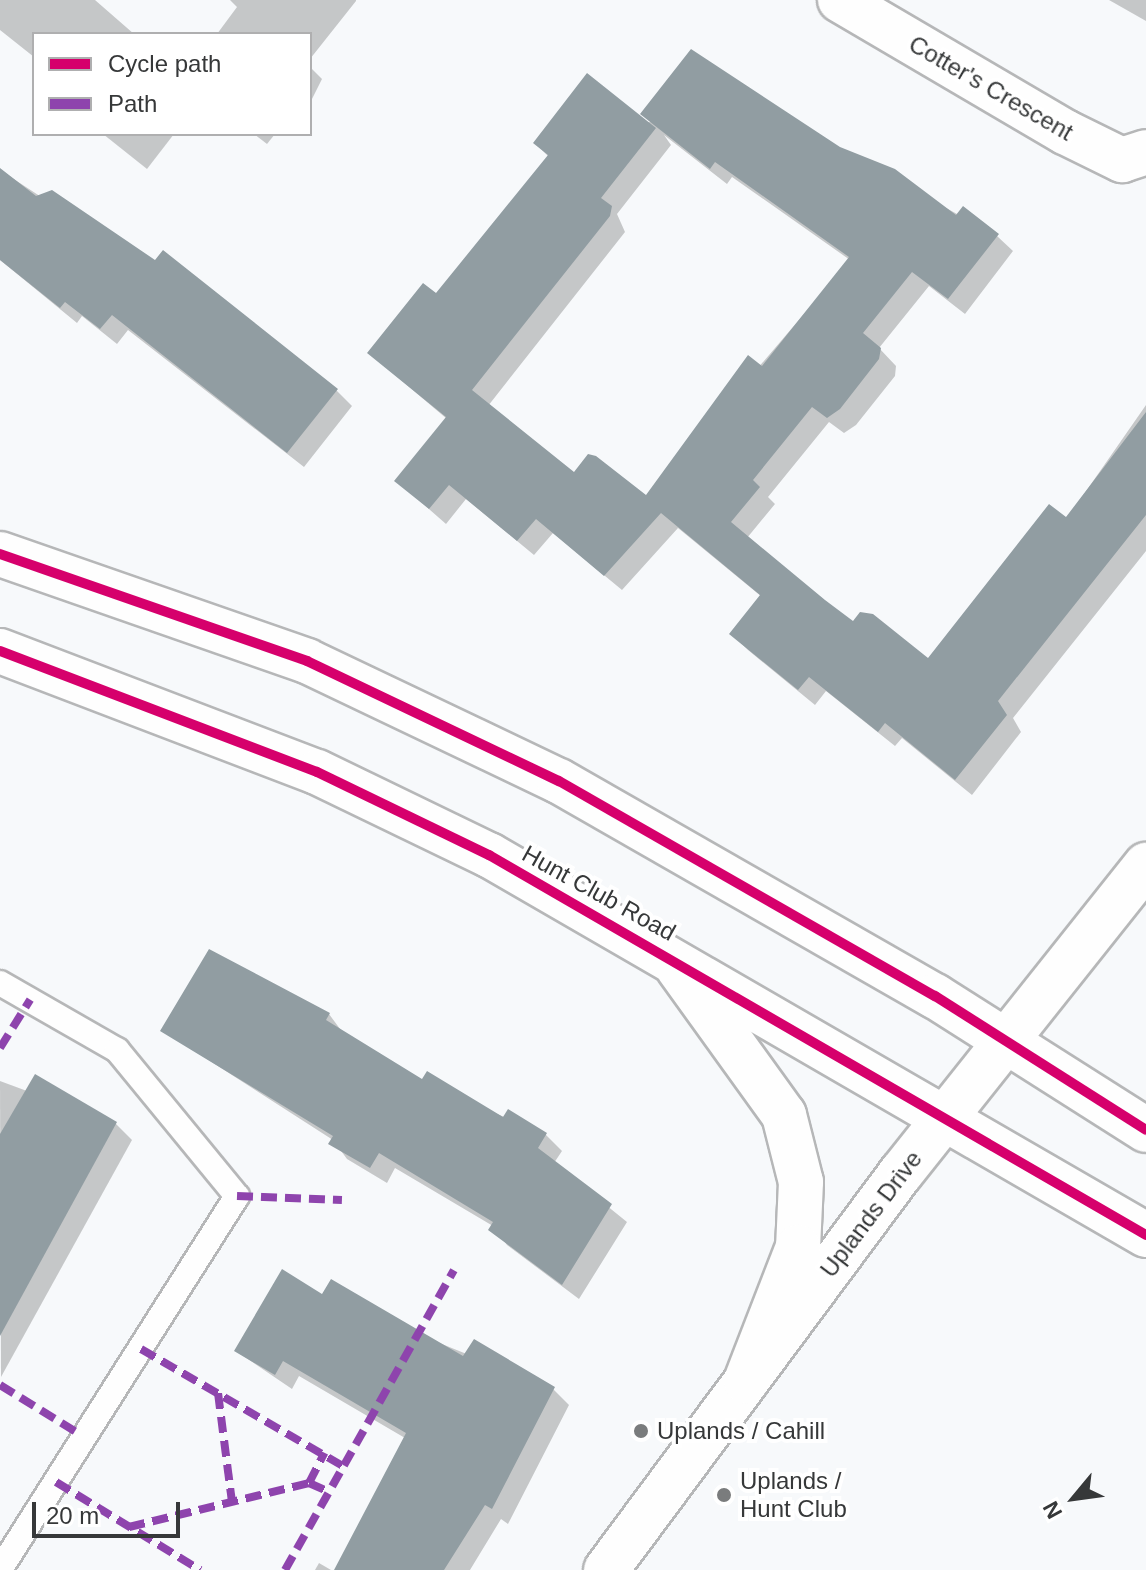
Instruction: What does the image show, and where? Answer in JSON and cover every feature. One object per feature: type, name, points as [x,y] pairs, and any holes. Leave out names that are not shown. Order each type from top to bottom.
[{"type":"main road","name":"Cotter's Crescent","points":[[840,0],[1065,132],[1122,160],[1146,152]]},
{"type":"main road","points":[[0,554],[215,624],[399,703],[559,781],[1005,1041],[1146,1130]]},
{"type":"main road","name":"Hunt Club Road","points":[[0,651],[317,772],[667,953],[1146,1235]]},
{"type":"main road","name":"Uplands Drive","points":[[606,1570],[946,1115],[1146,865]]},
{"type":"main road","points":[[667,953],[784,1115],[801,1182],[798,1247],[746,1381]]},
{"type":"lane","points":[[0,983],[117,1050],[237,1196],[0,1570]]},
{"type":"building","points":[[691,49],[840,147],[895,169],[956,215],[963,206],[999,234],[948,299],[912,272],[863,333],[881,348],[879,359],[840,409],[827,418],[812,407],[753,480],[760,487],[731,522],[825,600],[853,621],[860,612],[873,614],[928,658],[1049,504],[1066,517],[1146,412],[1146,515],[998,701],[1007,715],[955,780],[885,723],[878,732],[809,677],[798,690],[729,634],[760,595],[661,513],[604,576],[536,519],[517,541],[449,485],[429,509],[394,481],[446,417],[367,353],[423,283],[436,293],[548,155],[533,143],[587,73],[656,128],[601,198],[612,206],[610,216],[472,390],[574,472],[588,454],[596,456],[646,495],[748,355],[762,366],[849,257],[715,162],[710,169],[640,114]]},
{"type":"building","points":[[0,168],[36,196],[52,190],[155,260],[163,250],[338,389],[287,453],[112,315],[100,329],[65,302],[60,308],[0,260]]},
{"type":"building","points":[[209,949],[330,1013],[326,1020],[422,1079],[427,1071],[503,1117],[508,1109],[547,1133],[538,1148],[612,1204],[562,1285],[488,1230],[493,1222],[379,1153],[370,1168],[328,1144],[333,1136],[160,1031]]},
{"type":"building","points":[[35,1074],[117,1122],[0,1336],[0,1134]]},
{"type":"building","points":[[282,1269],[322,1294],[331,1279],[463,1356],[474,1339],[555,1387],[492,1509],[485,1505],[444,1570],[334,1570],[406,1433],[283,1361],[275,1375],[234,1351]]},
{"type":"marked path","points":[[0,1048],[30,1000]]},
{"type":"marked path","points":[[237,1196],[342,1200]]},
{"type":"marked path","points":[[285,1570],[454,1270]]},
{"type":"marked path","points":[[141,1349],[343,1466]]},
{"type":"marked path","points":[[0,1385],[81,1435]]},
{"type":"marked path","points":[[218,1393],[232,1502]]},
{"type":"marked path","points":[[309,1483],[324,1453]]},
{"type":"marked path","points":[[56,1482],[200,1570]]},
{"type":"marked path","points":[[129,1527],[309,1483],[329,1492]]},
{"type":"cycle path","points":[[0,554],[307,661],[559,781],[935,996],[1146,1130]]},
{"type":"cycle path","points":[[0,651],[317,772],[489,855],[1146,1235]]},
{"type":"place","name":"Uplands / Cahill","points":[[641,1431]]},
{"type":"place","name":"Uplands / Hunt Club","points":[[724,1495]]}]
